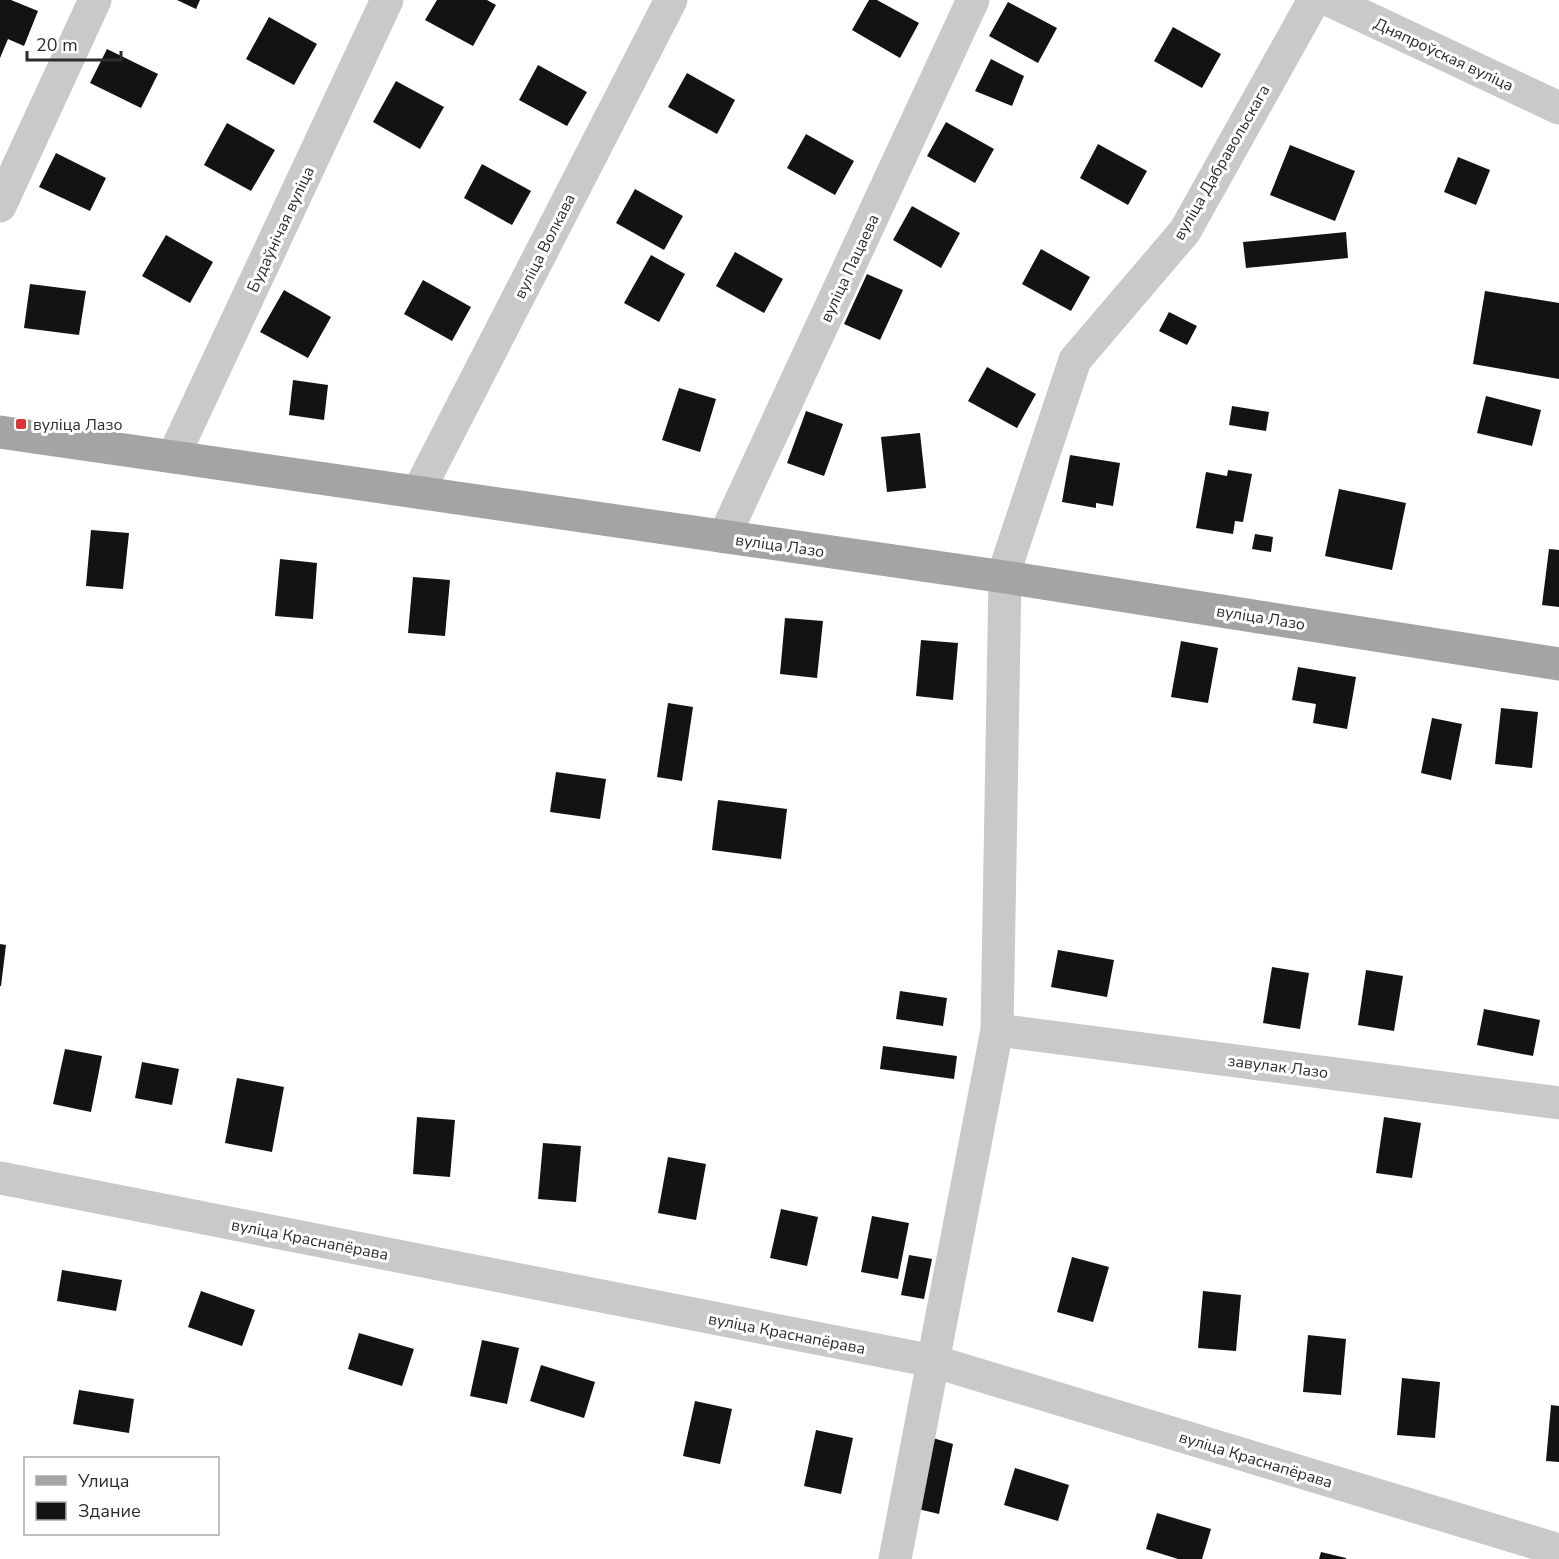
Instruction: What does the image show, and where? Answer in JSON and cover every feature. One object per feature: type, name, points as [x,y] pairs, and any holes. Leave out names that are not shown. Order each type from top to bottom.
[{"type":"main road","name":"вуліца Лазо","points":[[0,432],[1005,577],[1559,664]]},
{"type":"street","points":[[0,206],[95,0]]},
{"type":"street","name":"Будаўнічая вуліца","points":[[173,457],[387,0]]},
{"type":"street","name":"вуліца Волкава","points":[[418,492],[671,0]]},
{"type":"street","name":"вуліца Пацаева","points":[[724,537],[974,0]]},
{"type":"street","name":"вуліца Дабравольскага","points":[[895,1559],[997,1030],[1005,577],[1008,561],[1075,360],[1185,231],[1314,0]]},
{"type":"street","name":"Дняпроўская вуліца","points":[[1329,0],[1559,108]]},
{"type":"street","name":"завулак Лазо","points":[[997,1030],[1559,1103]]},
{"type":"street","name":"вуліца Краснапёрава","points":[[0,1178],[933,1361],[1559,1551]]},
{"type":"building","points":[[0,0],[11,0],[38,11],[24,46],[8,39],[0,58]]},
{"type":"building","points":[[177,0],[200,0],[196,9]]},
{"type":"building","points":[[437,0],[487,0],[496,5],[473,46],[425,20]]},
{"type":"building","points":[[869,0],[877,0],[919,23],[900,58],[852,30]]},
{"type":"building","points":[[1008,2],[1057,28],[1038,63],[989,36]]},
{"type":"building","points":[[269,17],[317,44],[294,85],[246,59]]},
{"type":"building","points":[[1173,27],[1221,54],[1202,88],[1154,61]]},
{"type":"building","points":[[107,49],[158,74],[141,108],[90,83]]},
{"type":"building","points":[[991,59],[1024,76],[1012,106],[975,91]]},
{"type":"building","points":[[538,65],[587,92],[567,126],[519,100]]},
{"type":"building","points":[[687,73],[735,100],[717,134],[668,107]]},
{"type":"building","points":[[396,81],[444,107],[420,149],[373,122]]},
{"type":"building","points":[[946,122],[994,149],[975,183],[927,156]]},
{"type":"building","points":[[227,123],[275,150],[251,191],[204,165]]},
{"type":"building","points":[[806,134],[854,161],[835,195],[787,168]]},
{"type":"building","points":[[1098,144],[1147,171],[1128,205],[1080,178]]},
{"type":"building","points":[[1290,145],[1355,171],[1335,221],[1270,195]]},
{"type":"building","points":[[56,153],[106,178],[90,211],[39,187]]},
{"type":"building","points":[[1458,157],[1490,170],[1476,205],[1444,192]]},
{"type":"building","points":[[482,164],[531,191],[512,225],[464,198]]},
{"type":"building","points":[[635,189],[683,216],[664,250],[616,223]]},
{"type":"building","points":[[912,206],[960,233],[941,268],[893,240]]},
{"type":"building","points":[[1346,232],[1348,258],[1246,268],[1243,242]]},
{"type":"building","points":[[166,235],[213,262],[190,303],[142,276]]},
{"type":"building","points":[[1041,249],[1090,277],[1071,311],[1022,284]]},
{"type":"building","points":[[735,252],[783,279],[764,313],[716,286]]},
{"type":"building","points":[[651,255],[685,274],[659,322],[624,303]]},
{"type":"building","points":[[867,274],[903,290],[880,340],[844,324]]},
{"type":"building","points":[[423,280],[471,307],[452,341],[404,314]]},
{"type":"building","points":[[30,284],[86,291],[79,335],[24,328]]},
{"type":"building","points":[[284,290],[331,317],[308,358],[260,332]]},
{"type":"building","points":[[1485,291],[1559,303],[1559,379],[1473,364]]},
{"type":"building","points":[[1169,312],[1197,326],[1187,345],[1159,331]]},
{"type":"building","points":[[987,367],[1036,394],[1017,428],[968,401]]},
{"type":"building","points":[[293,380],[328,385],[324,420],[289,415]]},
{"type":"building","points":[[679,388],[716,399],[700,452],[662,440]]},
{"type":"building","points":[[1486,396],[1541,410],[1532,446],[1477,433]]},
{"type":"building","points":[[1232,406],[1269,412],[1266,431],[1229,425]]},
{"type":"building","points":[[806,411],[843,424],[824,476],[787,463]]},
{"type":"building","points":[[920,433],[926,488],[887,492],[881,437]]},
{"type":"building","points":[[1070,455],[1120,463],[1113,506],[1096,503],[1096,508],[1062,502]]},
{"type":"building","points":[[1228,470],[1252,474],[1243,522],[1235,521],[1233,534],[1196,528],[1206,472],[1227,476]]},
{"type":"building","points":[[1339,489],[1406,503],[1392,570],[1325,556]]},
{"type":"building","points":[[91,530],[129,533],[123,589],[86,586]]},
{"type":"building","points":[[1255,534],[1273,537],[1271,552],[1252,549]]},
{"type":"building","points":[[1549,549],[1559,550],[1559,607],[1542,605]]},
{"type":"building","points":[[280,559],[317,563],[313,619],[275,616]]},
{"type":"building","points":[[413,577],[450,580],[445,636],[408,633]]},
{"type":"building","points":[[785,618],[823,621],[817,678],[780,674]]},
{"type":"building","points":[[921,640],[958,643],[953,700],[916,696]]},
{"type":"building","points":[[1181,641],[1218,648],[1208,703],[1171,697]]},
{"type":"building","points":[[1298,667],[1356,677],[1347,729],[1313,723],[1316,704],[1292,700]]},
{"type":"building","points":[[668,703],[693,707],[682,781],[657,777]]},
{"type":"building","points":[[1501,708],[1538,712],[1532,768],[1495,764]]},
{"type":"building","points":[[1432,718],[1462,724],[1451,780],[1421,773]]},
{"type":"building","points":[[556,772],[606,779],[600,819],[550,812]]},
{"type":"building","points":[[718,800],[787,809],[781,859],[712,850]]},
{"type":"building","points":[[0,944],[6,945],[1,986],[0,986]]},
{"type":"building","points":[[1058,950],[1114,960],[1107,997],[1051,987]]},
{"type":"building","points":[[1272,967],[1309,973],[1300,1029],[1263,1023]]},
{"type":"building","points":[[1366,970],[1403,976],[1394,1031],[1358,1025]]},
{"type":"building","points":[[900,991],[947,998],[943,1026],[896,1019]]},
{"type":"building","points":[[1484,1009],[1540,1020],[1533,1056],[1477,1045]]},
{"type":"building","points":[[883,1046],[957,1056],[954,1079],[880,1069]]},
{"type":"building","points":[[65,1049],[102,1056],[91,1112],[53,1104]]},
{"type":"building","points":[[142,1062],[179,1069],[172,1105],[135,1098]]},
{"type":"building","points":[[237,1078],[284,1087],[272,1152],[225,1143]]},
{"type":"building","points":[[417,1117],[455,1120],[450,1177],[413,1174]]},
{"type":"building","points":[[1384,1117],[1421,1123],[1412,1178],[1376,1173]]},
{"type":"building","points":[[543,1143],[581,1146],[576,1202],[538,1199]]},
{"type":"building","points":[[668,1157],[706,1164],[696,1220],[658,1213]]},
{"type":"building","points":[[781,1209],[818,1217],[807,1266],[770,1258]]},
{"type":"building","points":[[872,1216],[909,1223],[898,1279],[861,1272]]},
{"type":"building","points":[[909,1255],[932,1259],[924,1299],[901,1295]]},
{"type":"building","points":[[1072,1257],[1109,1267],[1093,1322],[1057,1312]]},
{"type":"building","points":[[62,1270],[122,1280],[116,1311],[57,1301]]},
{"type":"building","points":[[201,1291],[255,1310],[242,1346],[188,1327]]},
{"type":"building","points":[[1203,1291],[1241,1295],[1236,1351],[1198,1348]]},
{"type":"building","points":[[359,1333],[414,1349],[402,1386],[348,1369]]},
{"type":"building","points":[[1308,1335],[1346,1339],[1341,1395],[1303,1392]]},
{"type":"building","points":[[482,1340],[519,1348],[507,1404],[470,1396]]},
{"type":"building","points":[[541,1365],[595,1382],[584,1418],[530,1401]]},
{"type":"building","points":[[1402,1378],[1440,1382],[1435,1438],[1397,1435]]},
{"type":"building","points":[[79,1390],[134,1399],[129,1433],[73,1424]]},
{"type":"building","points":[[695,1401],[732,1409],[720,1464],[683,1456]]},
{"type":"building","points":[[1551,1405],[1559,1406],[1559,1462],[1546,1461]]},
{"type":"building","points":[[816,1430],[853,1438],[841,1494],[804,1486]]},
{"type":"building","points":[[933,1438],[953,1444],[939,1514],[918,1509]]},
{"type":"building","points":[[1015,1468],[1069,1485],[1058,1521],[1004,1505]]},
{"type":"building","points":[[1157,1513],[1211,1529],[1202,1559],[1178,1559],[1146,1549]]},
{"type":"building","points":[[1321,1552],[1346,1558],[1346,1559],[1319,1559]]},
{"type":"place","name":"вуліца Лазо","points":[[21,424]]}]
